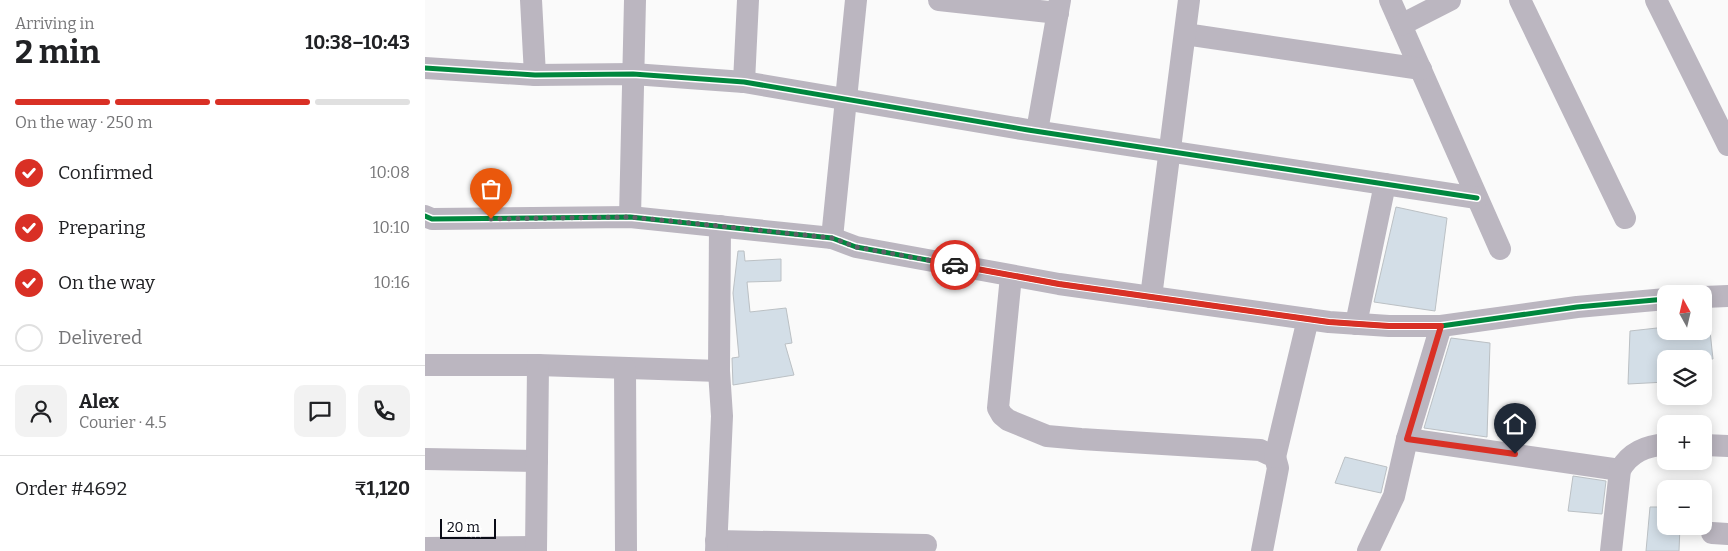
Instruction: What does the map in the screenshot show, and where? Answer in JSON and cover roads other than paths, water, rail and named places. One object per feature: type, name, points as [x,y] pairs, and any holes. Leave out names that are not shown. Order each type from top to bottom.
[{"type":"street","points":[[531,0],[535,75]]},
{"type":"street","points":[[630,217],[635,0]]},
{"type":"street","points":[[744,82],[748,0]]},
{"type":"street","points":[[832,238],[856,0]]},
{"type":"street","points":[[939,0],[1059,7],[1037,131]]},
{"type":"street","points":[[1151,297],[1189,0]]},
{"type":"street","points":[[1391,0],[1500,249]]},
{"type":"street","points":[[1401,25],[1450,0]]},
{"type":"street","points":[[1520,0],[1625,218]]},
{"type":"street","points":[[1656,0],[1728,145]]},
{"type":"street","points":[[1185,34],[1421,69]]},
{"type":"street","points":[[425,68],[535,75],[633,74],[744,82],[1037,131],[1477,198]]},
{"type":"street","points":[[1356,324],[1385,184]]},
{"type":"street","points":[[425,216],[432,219],[630,217],[832,238],[856,247],[1011,276],[1308,319],[1356,324],[1441,326],[1577,307],[1657,300]]},
{"type":"street","points":[[720,226],[719,371],[722,416],[716,546],[926,545]]},
{"type":"street","points":[[1011,276],[998,408],[1001,415],[1008,420],[1047,436],[1260,450],[1275,457]]},
{"type":"street","points":[[1713,297],[1728,296]]},
{"type":"street","points":[[1262,551],[1278,468],[1275,457],[1308,319]]},
{"type":"street","points":[[1368,551],[1394,496],[1407,439],[1441,326]]},
{"type":"street","points":[[425,365],[538,365],[719,371]]},
{"type":"street","points":[[438,549],[535,549],[538,365]]},
{"type":"street","points":[[625,368],[626,551]]},
{"type":"street","points":[[1407,439],[1620,470]]},
{"type":"street","points":[[1712,445],[1728,446]]},
{"type":"street","points":[[1611,551],[1620,470],[1633,453],[1657,446]]},
{"type":"street","points":[[425,459],[537,461]]}]
